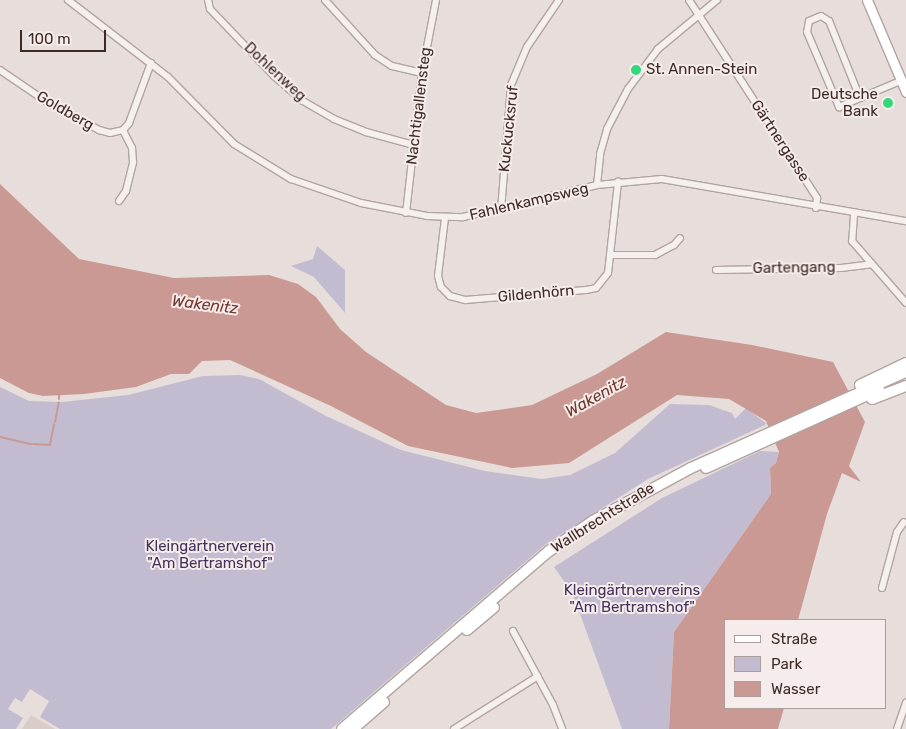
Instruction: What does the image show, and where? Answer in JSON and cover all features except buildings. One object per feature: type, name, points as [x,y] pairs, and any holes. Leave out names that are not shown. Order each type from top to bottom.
[{"type":"main road","points":[[867,0],[906,92]]},
{"type":"main road","points":[[829,409],[879,374],[906,363]]},
{"type":"main road","name":"Wallbrechtstraße","points":[[342,729],[549,551],[618,506],[906,372]]},
{"type":"main road","name":"Wallbrechtstraße","points":[[829,409],[906,378]]},
{"type":"main road","points":[[829,409],[906,386]]},
{"type":"main road","name":"Wallbrechtstraße","points":[[353,729],[553,556],[622,511],[728,455]]},
{"type":"street","name":"Fahlenkampsweg","points":[[68,0],[151,63],[181,90],[214,127],[276,171],[333,195],[406,213],[445,218],[501,210],[618,182],[662,178],[697,183],[854,215],[906,221]]},
{"type":"street","name":"Dohlenweg","points":[[208,0],[210,9],[274,76],[303,101],[334,119],[366,132],[414,145]]},
{"type":"street","points":[[325,0],[375,55],[392,66],[422,73]]},
{"type":"street","name":"Nachtigallensteg","points":[[406,213],[422,73],[436,0]]},
{"type":"street","name":"Kuckucksruf","points":[[501,210],[511,85],[527,47],[559,0]]},
{"type":"street","name":"Gärtnergasse","points":[[689,0],[817,198],[816,208]]},
{"type":"street","points":[[597,186],[603,144],[620,102],[658,49],[717,0]]},
{"type":"street","points":[[860,98],[829,21],[821,16],[809,20],[807,32],[838,107],[860,98],[901,81]]},
{"type":"street","points":[[119,202],[126,191],[133,162],[132,148],[123,130],[151,63]]},
{"type":"street","name":"Goldberg","points":[[0,70],[44,100],[99,130],[123,130]]},
{"type":"street","name":"Gildenhörn","points":[[445,218],[438,276],[446,294],[458,299],[596,288],[608,273],[618,182]]},
{"type":"street","points":[[854,215],[852,241],[906,303]]},
{"type":"street","points":[[611,255],[655,255],[674,246],[680,238]]},
{"type":"street","name":"Gartengang","points":[[716,270],[841,268],[872,264]]},
{"type":"street","points":[[882,588],[898,532],[904,522]]},
{"type":"street","points":[[513,631],[538,676],[562,729]]},
{"type":"street","points":[[454,729],[538,676]]},
{"type":"street","points":[[897,729],[906,703]]},
{"type":"shaded area","points":[[31,715],[55,729],[22,729]]},
{"type":"green space","points":[[317,246],[345,270],[345,313],[314,277],[291,266],[313,259]]},
{"type":"green space","name":"Kleingärtnerverein \"Am Bertramshof\"","points":[[240,375],[259,379],[326,416],[401,450],[485,471],[542,479],[570,475],[615,453],[670,404],[709,405],[732,413],[735,419],[746,408],[767,424],[648,479],[546,544],[331,729],[60,729],[40,717],[49,701],[30,689],[22,702],[15,698],[8,709],[23,718],[16,729],[0,729],[0,387],[29,401],[62,402],[128,395],[203,376]]},
{"type":"green space","name":"Kleingärtnervereins \"Am Bertramshof\"","points":[[760,451],[779,452],[776,463],[770,468],[771,494],[674,632],[669,729],[622,729],[572,592],[554,567],[662,498]]},
{"type":"water","name":"Wakenitz","points":[[0,184],[79,259],[174,278],[269,275],[298,284],[316,297],[340,329],[366,352],[446,405],[476,413],[532,405],[597,374],[666,332],[752,345],[833,362],[865,422],[849,466],[861,482],[842,473],[827,514],[798,619],[724,619],[724,709],[784,709],[778,729],[669,729],[674,632],[771,494],[770,468],[776,463],[779,452],[766,421],[729,399],[677,395],[569,463],[512,468],[408,446],[331,406],[230,360],[202,361],[189,374],[171,374],[136,387],[84,394],[43,396],[29,393],[0,378]]},
{"type":"waterway","points":[[55,422],[59,402]]},
{"type":"waterway","points":[[33,444],[50,445],[54,424]]},
{"type":"waterway","points":[[0,437],[31,444]]},
{"type":"place","name":"St. Annen-Stein","points":[[636,70]]},
{"type":"place","name":"Deutsche Bank","points":[[888,103]]}]
